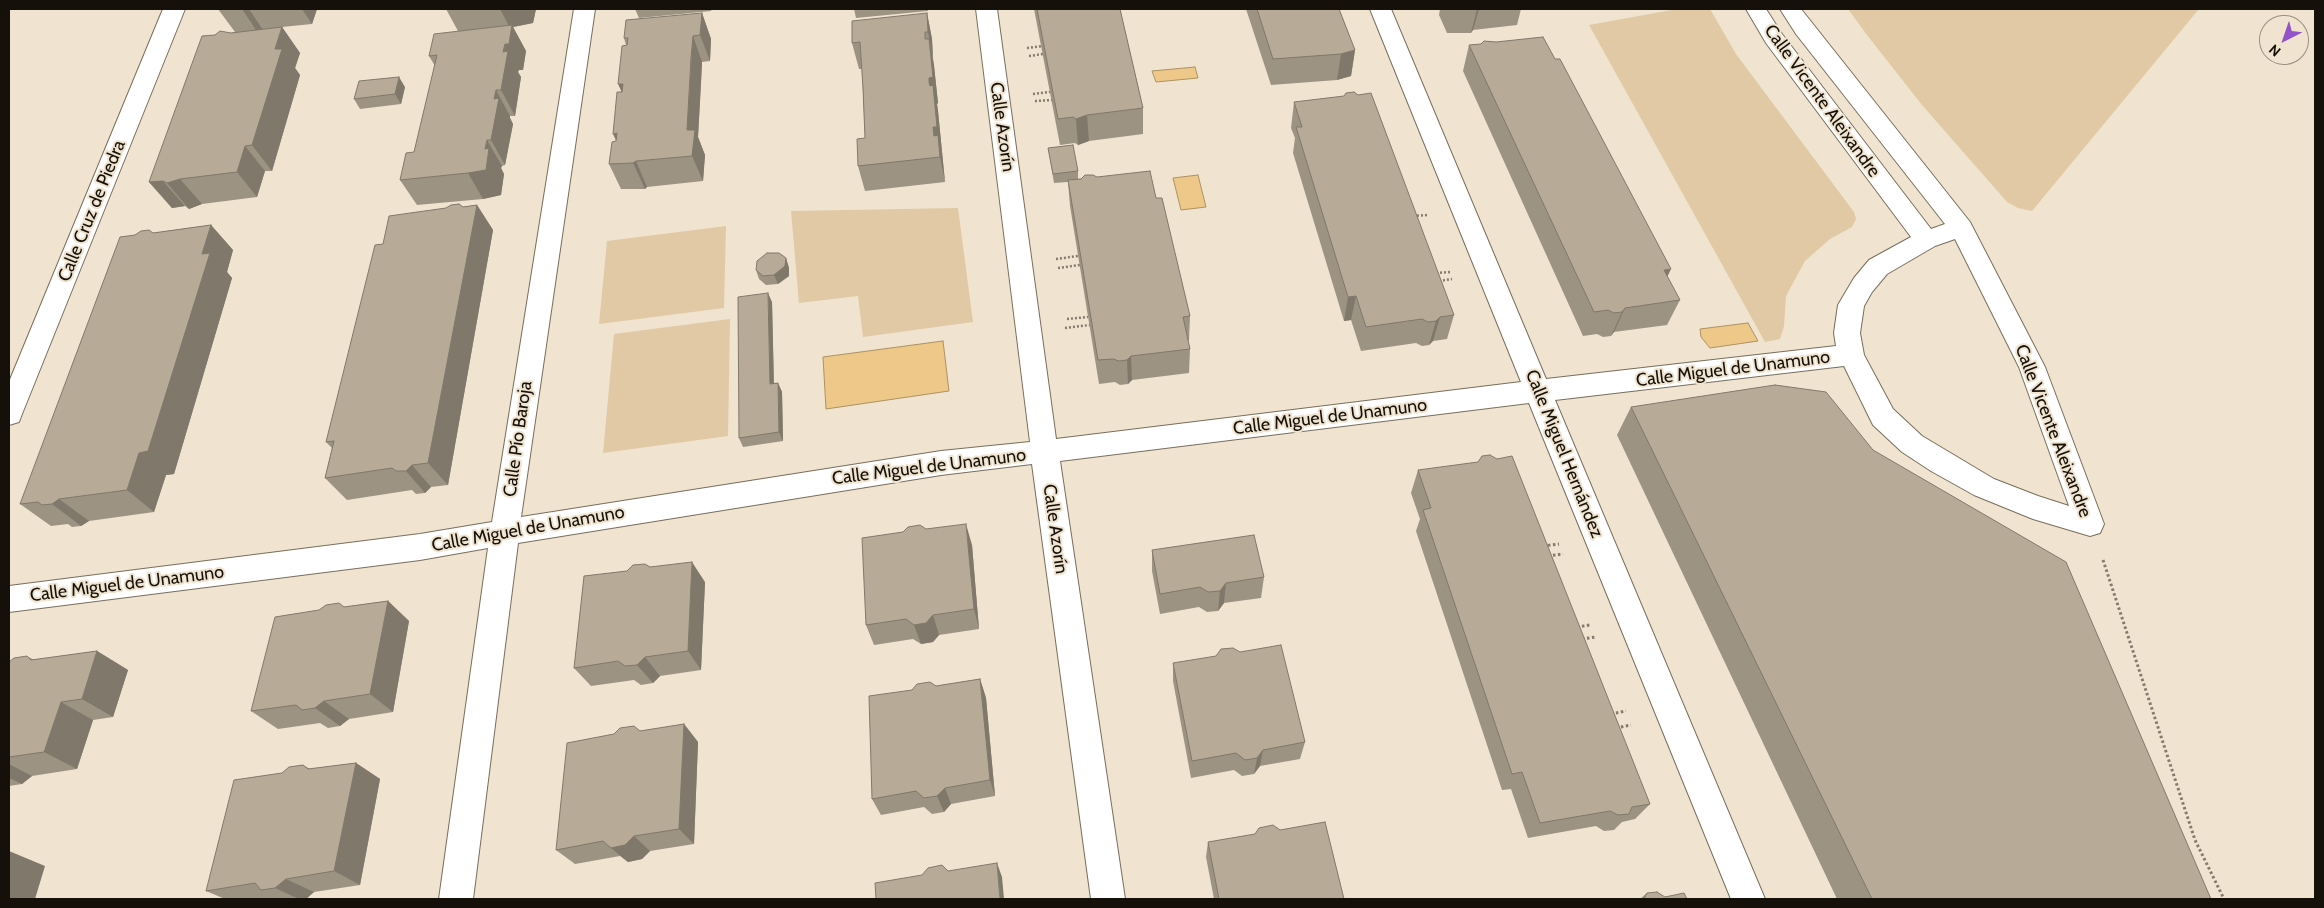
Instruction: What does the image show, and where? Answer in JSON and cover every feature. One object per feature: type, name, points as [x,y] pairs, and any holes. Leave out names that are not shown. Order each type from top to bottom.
[{"type":"street","name":"Calle Cruz de Piedra","points":[[9,414],[174,9]]},
{"type":"street","name":"Calle Pío Baroja","points":[[456,899],[513,470],[584,9]]},
{"type":"street","name":"Calle Azorín","points":[[986,9],[1045,452],[1108,899]]},
{"type":"street","name":"Calle Miguel Hernández","points":[[1380,9],[1748,899]]},
{"type":"street","name":"Calle Vicente Aleixandre","points":[[1756,9],[1774,38],[1926,240]]},
{"type":"street","name":"Calle Vicente Aleixandre","points":[[1791,9],[1810,37],[1961,228],[2032,367],[2090,524]]},
{"type":"street","name":"Calle Vicente Aleixandre","points":[[1961,228],[1926,240],[1878,267],[1863,285],[1851,305],[1847,332],[1851,355],[1883,417],[1912,444],[1984,487],[2033,507],[2090,524]]},
{"type":"street","name":"Calle Miguel de Unamuno","points":[[9,599],[420,547],[941,463],[1045,452],[1538,390],[1851,355]]},
{"type":"path","points":[[1026,95],[1050,92]]},
{"type":"path","points":[[1028,102],[1052,100]]},
{"type":"path","points":[[1411,216],[1429,215]]},
{"type":"path","points":[[1052,260],[1078,256]]},
{"type":"path","points":[[1053,268],[1080,265]]},
{"type":"path","points":[[1432,274],[1451,271]]},
{"type":"path","points":[[1435,281],[1454,279]]},
{"type":"path","points":[[1061,319],[1088,317]]},
{"type":"path","points":[[1063,328],[1090,324]]},
{"type":"path","points":[[2090,524],[2195,840],[2224,899]]},
{"type":"path","points":[[1540,546],[1560,544]]},
{"type":"path","points":[[1544,557],[1563,554]]},
{"type":"path","points":[[1569,628],[1592,624]]},
{"type":"path","points":[[1574,640],[1597,637]]},
{"type":"path","points":[[1603,715],[1626,711]]},
{"type":"path","points":[[1608,729],[1631,725]]},
{"type":"shaded area","points":[[1677,9],[1710,9],[1736,54],[1854,212],[1856,219],[1852,227],[1830,239],[1805,261],[1786,296],[1784,326],[1780,339],[1765,342],[1589,25]]},
{"type":"shaded area","points":[[1848,9],[2199,9],[2032,211],[2018,208],[2007,202],[1922,105]]},
{"type":"shaded area","points":[[1195,67],[1198,78],[1156,82],[1152,71]]},
{"type":"shaded area","points":[[1198,175],[1206,207],[1181,210],[1173,178]]},
{"type":"shaded area","points":[[958,208],[973,322],[863,337],[858,296],[799,303],[791,211]]},
{"type":"shaded area","points":[[726,226],[724,308],[599,324],[607,241]]},
{"type":"shaded area","points":[[730,319],[728,436],[603,453],[614,334]]},
{"type":"shaded area","points":[[1748,323],[1758,341],[1710,348],[1701,337],[1700,329]]},
{"type":"shaded area","points":[[943,341],[949,391],[826,409],[823,357]]},
{"type":"building","points":[[1037,9],[1120,9],[1143,108],[1087,115],[1076,119],[1073,117],[1058,119]]},
{"type":"building","points":[[1257,9],[1339,9],[1355,50],[1341,54],[1273,59]]},
{"type":"building","points":[[702,13],[700,35],[693,36],[691,58],[687,130],[695,130],[692,156],[609,164],[612,142],[616,141],[617,133],[613,134],[617,92],[622,92],[623,84],[618,84],[622,46],[627,45],[628,38],[624,38],[626,20]]},
{"type":"building","points":[[927,13],[928,32],[925,32],[925,39],[929,39],[933,77],[929,78],[929,82],[930,86],[933,85],[937,127],[933,127],[934,136],[938,135],[940,157],[858,166],[857,139],[865,138],[863,88],[860,42],[852,43],[852,21]]},
{"type":"building","points":[[512,25],[509,44],[505,44],[503,52],[508,51],[501,90],[496,90],[494,99],[499,98],[491,140],[487,140],[485,149],[489,148],[486,170],[400,180],[406,153],[414,152],[437,55],[429,56],[434,34]]},
{"type":"building","points":[[282,27],[275,49],[282,49],[252,145],[245,146],[237,172],[180,179],[167,183],[163,181],[149,182],[202,36],[215,35],[220,31],[231,33]]},
{"type":"building","points":[[1543,37],[1555,59],[1560,59],[1671,269],[1664,270],[1680,300],[1625,308],[1622,312],[1614,313],[1608,310],[1594,312],[1469,45],[1481,44],[1484,41],[1496,42]]},
{"type":"building","points":[[399,77],[395,94],[354,99],[359,81]]},
{"type":"building","points":[[1354,92],[1358,95],[1371,93],[1454,315],[1440,317],[1436,321],[1428,322],[1422,319],[1366,327],[1356,296],[1348,297],[1296,127],[1302,127],[1294,102],[1344,96],[1346,93]]},
{"type":"building","points":[[1073,145],[1078,171],[1053,174],[1048,148]]},
{"type":"building","points":[[1150,171],[1156,198],[1162,198],[1190,316],[1183,317],[1190,349],[1131,356],[1127,360],[1119,361],[1113,359],[1098,360],[1068,180],[1081,179],[1085,175],[1097,177]]},
{"type":"building","points":[[459,204],[463,207],[477,205],[428,463],[412,465],[406,471],[396,471],[392,468],[325,478],[334,441],[326,442],[375,245],[383,244],[389,216],[446,208]]},
{"type":"building","points":[[211,225],[202,254],[210,253],[148,451],[139,453],[127,490],[59,499],[52,504],[42,505],[38,502],[20,504],[120,237],[135,235],[141,231],[149,230],[153,233]]},
{"type":"building","points":[[767,253],[779,253],[786,258],[785,266],[774,275],[763,276],[756,270],[757,261]]},
{"type":"building","points":[[768,293],[770,384],[778,383],[779,432],[739,438],[738,297]]},
{"type":"building","points":[[1775,385],[1826,392],[1873,450],[2066,562],[2211,899],[1872,899],[1631,407]]},
{"type":"building","points":[[1490,455],[1497,459],[1512,456],[1650,804],[1632,807],[1629,814],[1618,815],[1610,811],[1540,823],[1522,772],[1512,774],[1423,510],[1431,508],[1418,470],[1478,462],[1482,456]]},
{"type":"building","points":[[966,524],[974,609],[933,615],[926,623],[914,625],[906,619],[866,625],[862,538],[903,532],[908,527],[920,525],[926,529]]},
{"type":"building","points":[[1254,535],[1264,577],[1226,583],[1220,591],[1208,592],[1200,587],[1160,594],[1152,550]]},
{"type":"building","points":[[692,562],[688,651],[645,657],[637,665],[625,666],[618,661],[574,668],[584,576],[627,571],[633,565],[645,564],[650,567]]},
{"type":"building","points":[[388,601],[370,694],[324,701],[315,708],[302,710],[296,705],[251,711],[275,617],[319,610],[326,605],[339,603],[344,607]]},
{"type":"building","points":[[1281,645],[1305,742],[1263,750],[1257,758],[1245,760],[1236,753],[1192,761],[1173,663],[1216,656],[1221,649],[1233,648],[1240,652]]},
{"type":"building","points":[[97,651],[82,699],[61,702],[44,752],[9,757],[9,662],[14,658],[27,656],[31,660]]},
{"type":"building","points":[[980,679],[990,780],[945,788],[937,796],[924,798],[916,791],[872,799],[869,696],[912,690],[917,684],[930,682],[936,686]]},
{"type":"building","points":[[684,724],[679,829],[634,836],[625,845],[611,848],[603,841],[556,850],[567,743],[614,734],[620,728],[634,726],[640,731]]},
{"type":"building","points":[[356,763],[334,871],[286,879],[275,888],[261,890],[255,883],[206,891],[234,780],[282,773],[289,767],[303,765],[308,769]]},
{"type":"building","points":[[1325,822],[1344,899],[1219,899],[1208,842],[1255,834],[1259,828],[1273,825],[1280,830]]},
{"type":"building","points":[[997,863],[1000,899],[876,899],[875,883],[922,875],[928,868],[942,865],[948,871]]},
{"type":"building","points":[[1657,892],[1665,897],[1684,893],[1687,899],[1644,899],[1647,893]]}]
